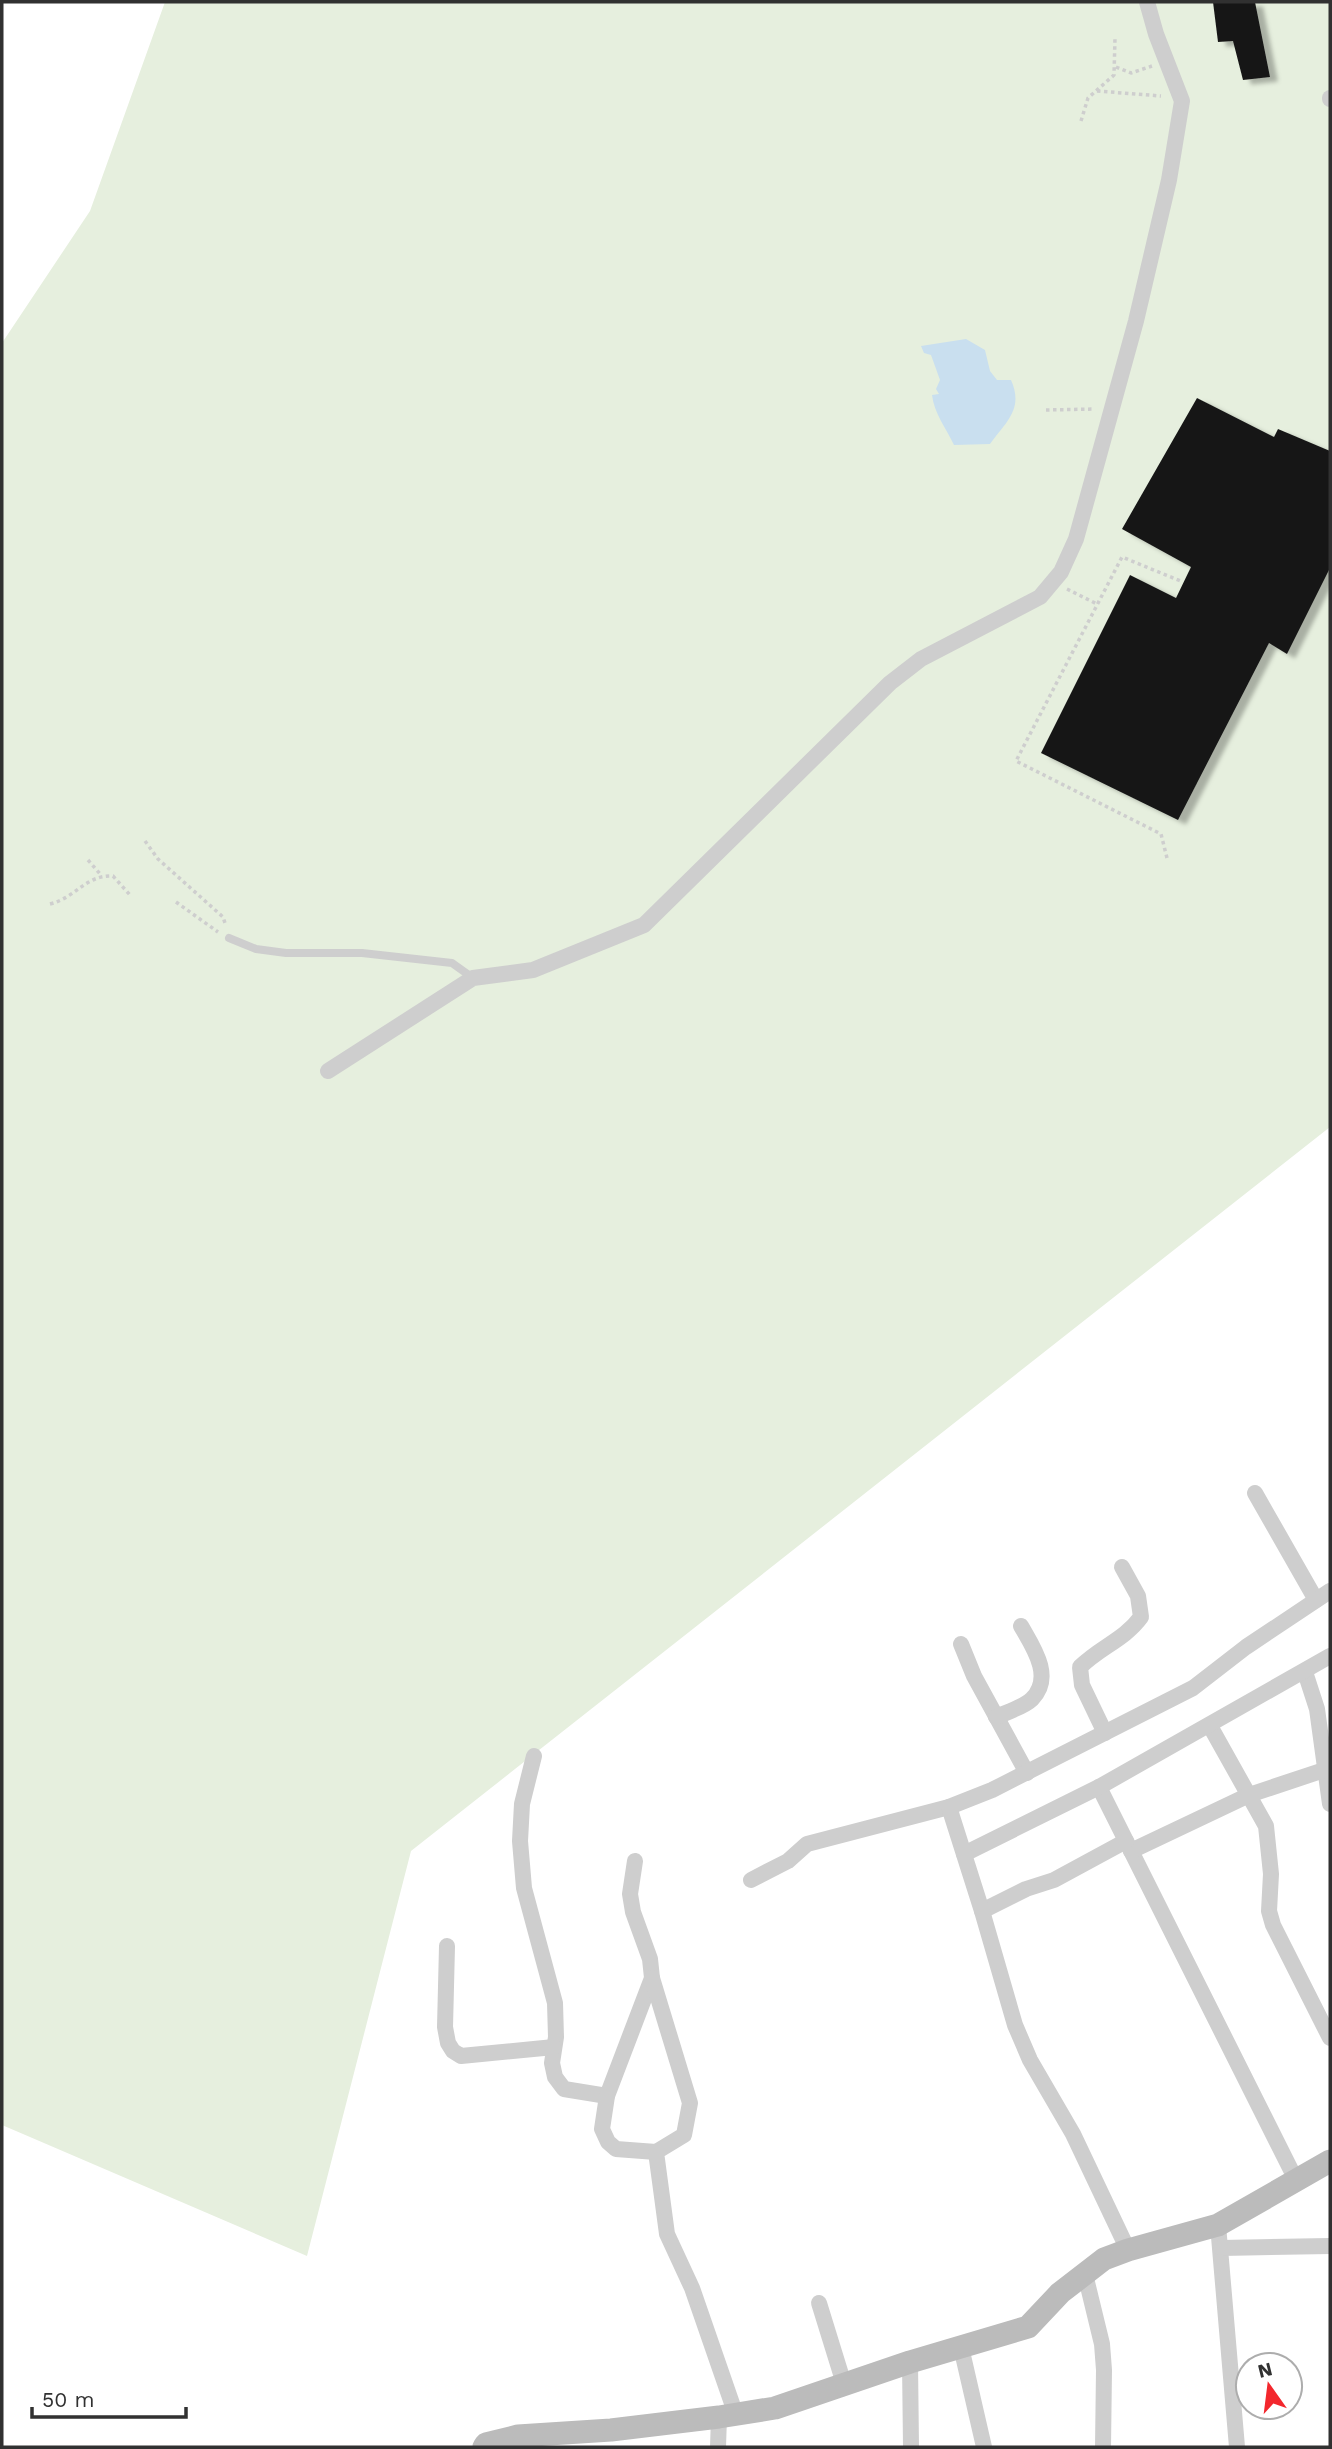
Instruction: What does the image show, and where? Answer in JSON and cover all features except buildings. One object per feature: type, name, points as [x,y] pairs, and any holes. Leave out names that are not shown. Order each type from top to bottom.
[{"type":"street","points":[[328,1071],[473,978],[533,970],[644,925],[890,683],[921,659],[1040,597],[1061,572],[1076,539],[1136,321],[1169,180],[1182,101],[1147,2]]},
{"type":"street","points":[[751,1880],[788,1861],[807,1844],[949,1807],[1027,1773],[1193,1688],[1246,1647],[1323,1595],[1255,1493]]},
{"type":"street","points":[[1105,1733],[1082,1685],[1080,1667],[1090,1657],[1131,1632],[1141,1617],[1138,1597],[1122,1567]]},
{"type":"street","points":[[996,1717],[1031,1700],[1040,1687],[1042,1670],[1038,1656],[1021,1626]]},
{"type":"street","points":[[961,1644],[974,1676],[1027,1773]]},
{"type":"street","points":[[964,1854],[1099,1787],[1330,1656]]},
{"type":"street","points":[[1305,1672],[1317,1709],[1330,1804]]},
{"type":"street","points":[[1210,1726],[1266,1826],[1271,1874],[1269,1911],[1273,1925],[1330,2038]]},
{"type":"street","points":[[534,1756],[522,1804],[520,1841],[524,1888],[555,2003],[552,2063],[555,2077],[564,2090],[607,2096]]},
{"type":"street","points":[[982,1911],[1026,1889],[1054,1880],[1249,1795],[1327,1769]]},
{"type":"street","points":[[1099,1787],[1296,2180]]},
{"type":"street","points":[[949,1807],[1015,2025],[1030,2060],[1073,2134],[1128,2250]]},
{"type":"street","points":[[635,1861],[630,1894],[633,1912],[650,1959],[652,1978],[690,2103],[684,2135],[656,2152],[616,2149],[608,2142],[602,2129],[607,2096],[652,1978]]},
{"type":"street","points":[[447,1946],[445,2027],[448,2043],[453,2051],[461,2056],[554,2047]]},
{"type":"street","points":[[656,2152],[667,2234],[692,2288],[727,2416],[718,2447]]},
{"type":"street","points":[[1220,2237],[1296,2180],[1330,2161]]},
{"type":"street","points":[[1220,2237],[1237,2447]]},
{"type":"street","points":[[484,2447],[486,2444],[518,2436],[611,2430],[775,2408],[910,2362],[1028,2327],[1060,2293],[1104,2259],[1128,2250],[1220,2237],[1330,2246]]},
{"type":"street","points":[[1085,2274],[1102,2344],[1103,2447]]},
{"type":"street","points":[[819,2303],[844,2384]]},
{"type":"street","points":[[961,2347],[984,2447]]},
{"type":"street","points":[[910,2362],[911,2447]]},
{"type":"lane","points":[[229,938],[257,949],[286,953],[362,953],[452,963],[473,978]]},
{"type":"path","points":[[1081,121],[1088,98],[1114,75],[1115,38]]},
{"type":"path","points":[[1115,67],[1131,73],[1167,61]]},
{"type":"path","points":[[1097,91],[1181,98]]},
{"type":"path","points":[[1046,410],[1112,409]]},
{"type":"path","points":[[1167,858],[1161,834],[1016,761],[1122,557],[1183,582]]},
{"type":"path","points":[[1053,582],[1097,604]]},
{"type":"path","points":[[145,841],[158,859],[223,917],[229,938]]},
{"type":"path","points":[[88,860],[101,875]]},
{"type":"path","points":[[50,904],[74,894],[90,880],[101,875],[113,876],[130,895]]},
{"type":"path","points":[[176,902],[205,925],[229,938]]},
{"type":"green space","points":[[165,2],[1330,2],[1330,1127],[411,1851],[307,2256],[2,2125],[2,343],[90,211]]},
{"type":"water","points":[[966,339],[985,350],[990,371],[997,380],[1011,380],[1014,390],[1011,415],[990,444],[954,445],[933,402],[932,395],[939,394],[936,389],[940,380],[931,355],[924,353],[921,346]]}]
